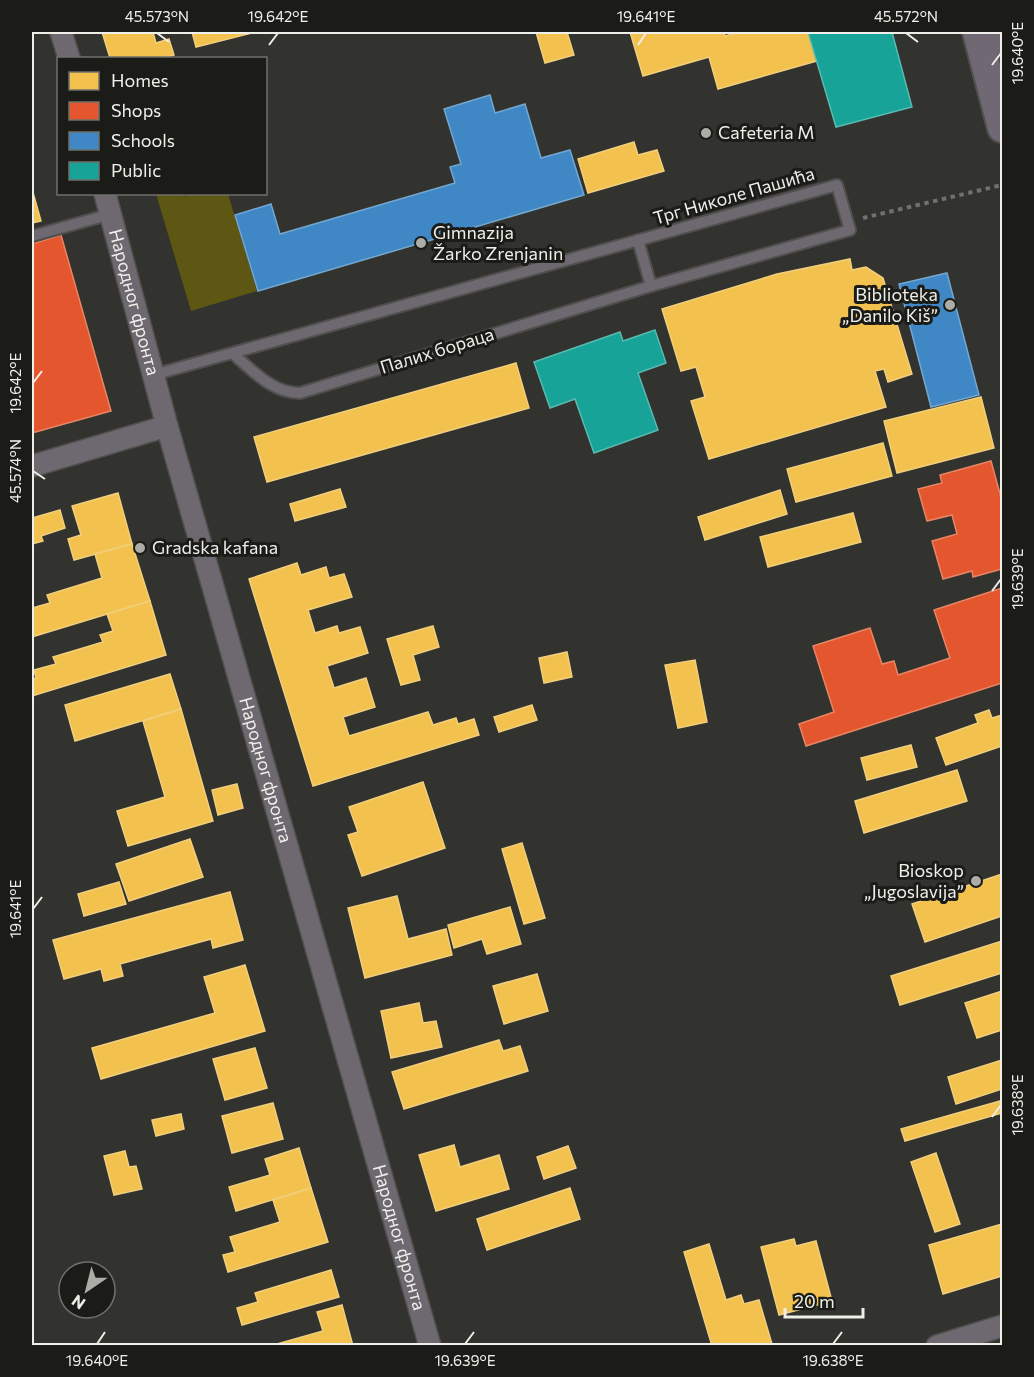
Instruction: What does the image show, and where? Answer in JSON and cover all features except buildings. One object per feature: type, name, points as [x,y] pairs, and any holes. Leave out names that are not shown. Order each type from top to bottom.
[{"type":"street","points":[[61,32],[69,57]]},
{"type":"street","points":[[987,40],[1002,128]]},
{"type":"street","name":"Народног фронта","points":[[108,204],[167,426],[430,1346]]},
{"type":"street","points":[[32,466],[167,426]]},
{"type":"street","points":[[938,1346],[1002,1326]]},
{"type":"lane","name":"Трг Николе Пашића","points":[[638,240],[837,185],[847,221]]},
{"type":"lane","points":[[32,236],[108,204]]},
{"type":"lane","points":[[153,375],[638,240],[651,286],[850,230],[847,221]]},
{"type":"lane","name":"Палих бораца","points":[[232,353],[269,384],[289,393],[300,393],[651,286]]},
{"type":"path","points":[[847,221],[1002,185]]},
{"type":"shaded area","points":[[156,195],[189,195],[180,198],[191,195],[228,195],[257,291],[191,311]]},
{"type":"place","name":"Cafeteria M","points":[[706,133]]},
{"type":"place","name":"Gimnazija Žarko Zrenjanin","points":[[421,243]]},
{"type":"place","name":"Biblioteka „Danilo Kiš”","points":[[950,305]]},
{"type":"place","name":"Gradska kafana","points":[[140,548]]},
{"type":"place","name":"Bioskop „Jugoslavija”","points":[[976,881]]}]
